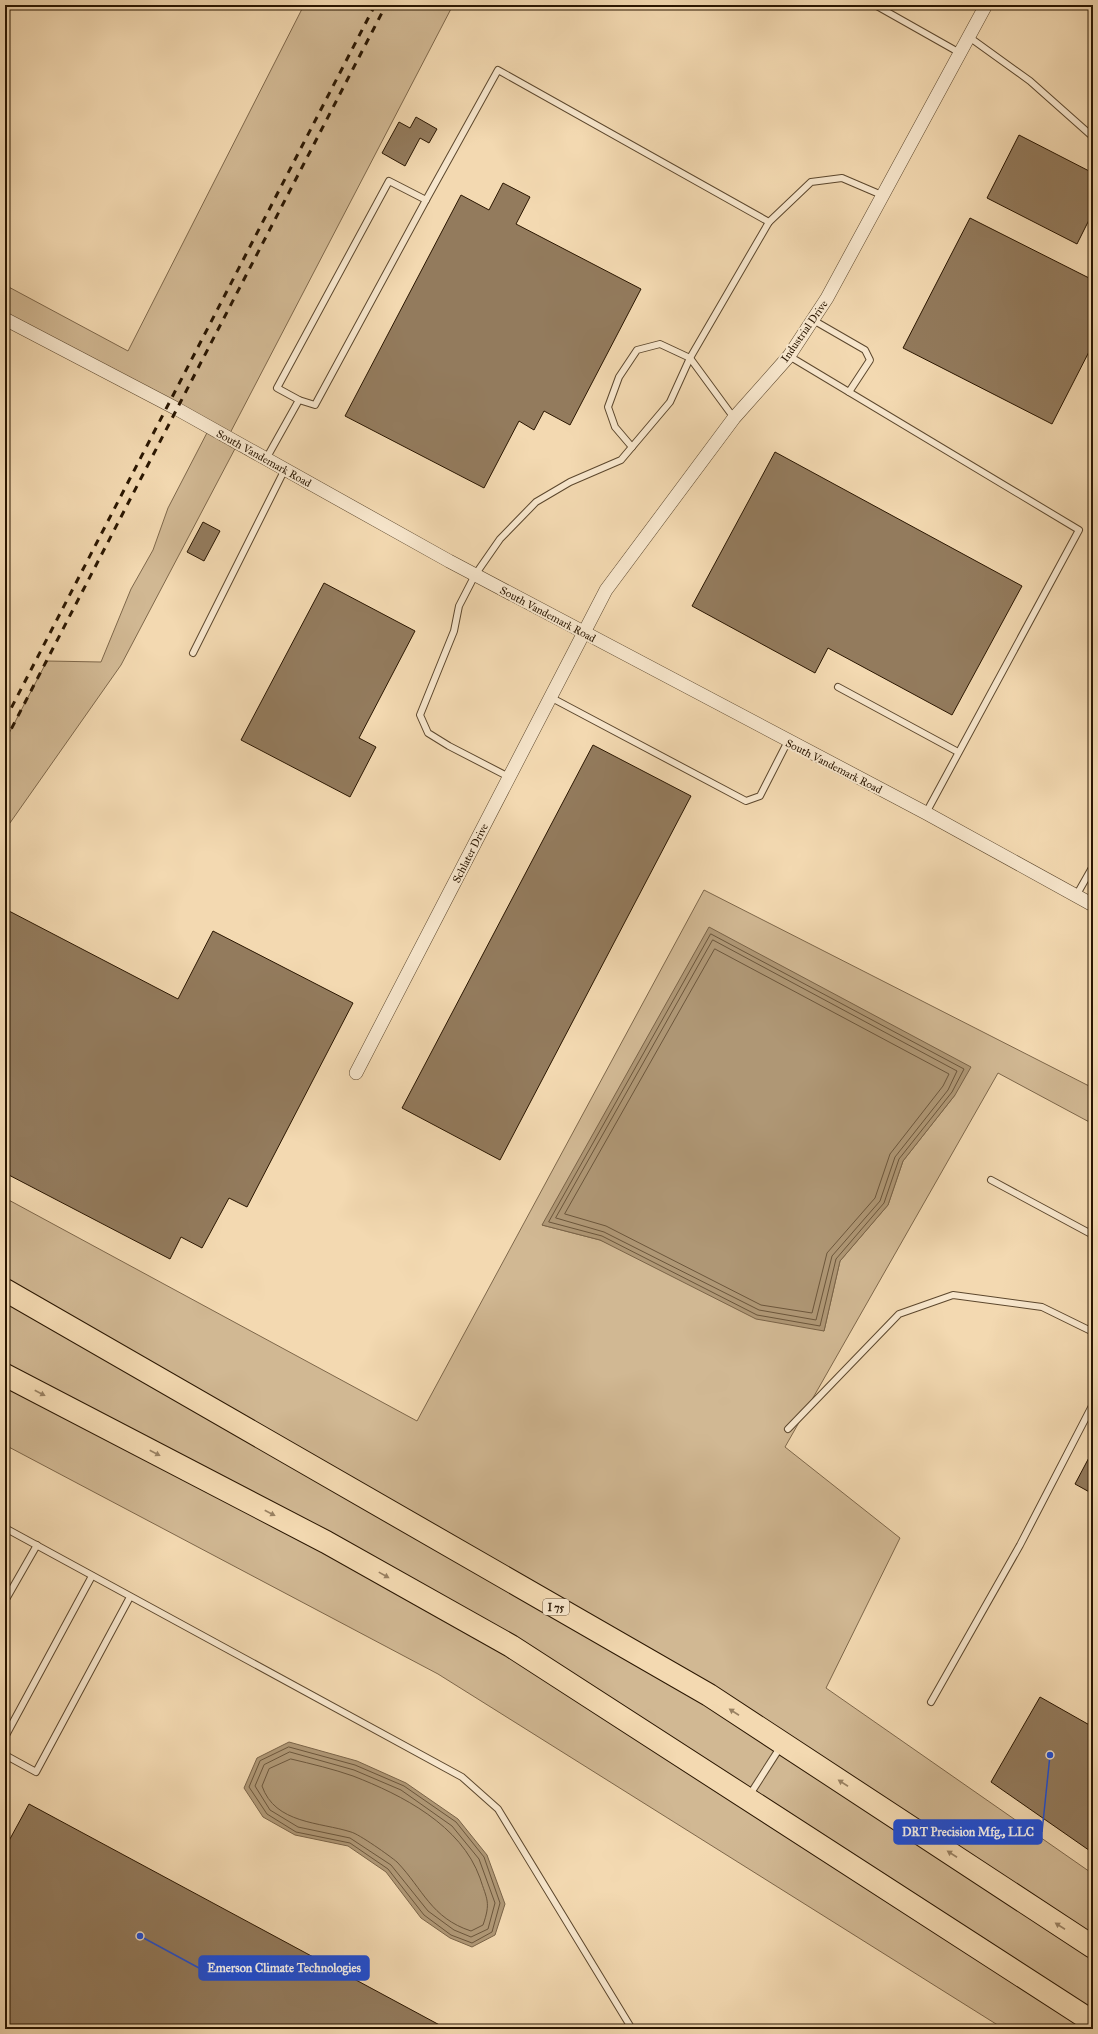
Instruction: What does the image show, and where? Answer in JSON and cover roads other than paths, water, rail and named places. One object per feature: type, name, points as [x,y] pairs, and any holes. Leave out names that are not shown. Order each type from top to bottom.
[{"type":"highway","name":"I 75","points":[[5,1290],[708,1695],[1093,1947]]},
{"type":"highway","points":[[5,1374],[326,1542],[504,1642],[1093,2022]]},
{"type":"street","name":"Industrial Drive","points":[[584,632],[606,590],[734,418],[789,356],[813,320],[827,298],[884,196],[986,5]]},
{"type":"street","name":"South Vandemark Road","points":[[5,319],[178,409],[475,575],[788,742],[926,813],[1093,905]]},
{"type":"street","name":"Schlater Drive","points":[[356,1072],[584,632]]},
{"type":"lane","points":[[875,5],[960,53]]},
{"type":"lane","points":[[969,37],[1030,81],[1093,137]]},
{"type":"lane","points":[[426,200],[389,181],[277,388],[299,400],[315,405],[498,70],[769,222]]},
{"type":"lane","points":[[509,777],[449,746],[428,733],[420,715],[454,631],[460,606],[475,575],[500,539],[536,502],[570,482],[621,460],[670,402],[690,358],[769,222],[811,182],[842,178],[884,196]]},
{"type":"lane","points":[[813,320],[865,350],[870,360],[848,392]]},
{"type":"lane","points":[[632,447],[615,427],[608,407],[623,372],[637,350],[660,344],[690,358],[734,418]]},
{"type":"lane","points":[[789,356],[1079,530],[926,813]]},
{"type":"lane","points":[[266,459],[299,400]]},
{"type":"lane","points":[[192,653],[285,469]]},
{"type":"lane","points":[[838,687],[958,752]]},
{"type":"lane","points":[[550,697],[746,801],[760,796],[788,742]]},
{"type":"lane","points":[[1076,896],[1093,866]]},
{"type":"lane","points":[[992,1180],[1093,1235]]},
{"type":"lane","points":[[788,1428],[899,1314],[953,1294],[1042,1307],[1093,1332]]},
{"type":"lane","points":[[931,1702],[1020,1545],[1093,1404]]},
{"type":"lane","points":[[5,1528],[462,1777],[498,1809],[632,2029]]},
{"type":"lane","points":[[5,1601],[37,1545]]},
{"type":"lane","points":[[5,1737],[92,1576]]},
{"type":"lane","points":[[5,1755],[36,1772],[130,1597]]},
{"type":"lane","points":[[747,1799],[783,1744]]},
{"type":"water","points":[[709,927],[971,1067],[955,1095],[903,1161],[888,1205],[840,1261],[824,1331],[756,1319],[600,1240],[542,1225]]},
{"type":"water","points":[[289,1742],[357,1761],[406,1783],[458,1819],[487,1855],[505,1904],[495,1935],[472,1947],[450,1938],[421,1918],[386,1872],[348,1846],[295,1835],[263,1817],[244,1788],[257,1758]]},
{"type":"railway","points":[[5,720],[375,5]]},
{"type":"railway","points":[[5,741],[386,5]]},
{"type":"place","name":"DRT Precision Mfg., LLC","points":[[1050,1755]]},
{"type":"place","name":"Emerson Climate Technologies","points":[[140,1936]]}]
